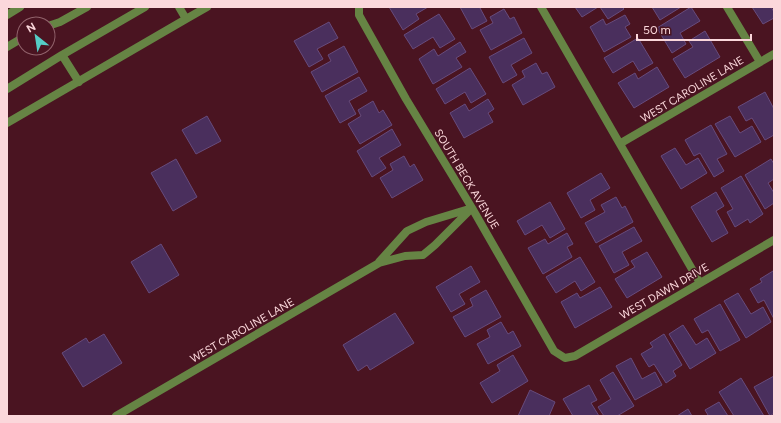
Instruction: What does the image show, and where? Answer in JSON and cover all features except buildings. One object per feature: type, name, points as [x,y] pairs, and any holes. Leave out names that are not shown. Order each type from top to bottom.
[{"type":"street","points":[[7,15],[20,7]]},
{"type":"street","points":[[56,23],[87,7]]},
{"type":"street","points":[[7,89],[145,7]]},
{"type":"street","points":[[179,7],[186,20]]},
{"type":"street","points":[[8,121],[79,82],[207,7]]},
{"type":"street","name":"SOUTH BECK AVENUE","points":[[359,7],[360,14],[406,99],[472,208],[554,351],[565,358]]},
{"type":"street","points":[[542,7],[700,283]]},
{"type":"street","points":[[727,7],[760,62]]},
{"type":"street","points":[[7,47],[16,42]]},
{"type":"street","name":"WEST CAROLINE LANE","points":[[621,143],[774,54]]},
{"type":"street","points":[[62,55],[79,82]]},
{"type":"street","name":"WEST CAROLINE LANE","points":[[379,263],[407,231],[426,222],[472,208]]},
{"type":"street","name":"WEST CAROLINE LANE","points":[[116,416],[379,263],[405,256],[423,255],[436,245],[472,208]]},
{"type":"street","name":"WEST DAWN DRIVE","points":[[565,358],[575,356],[774,240]]}]
